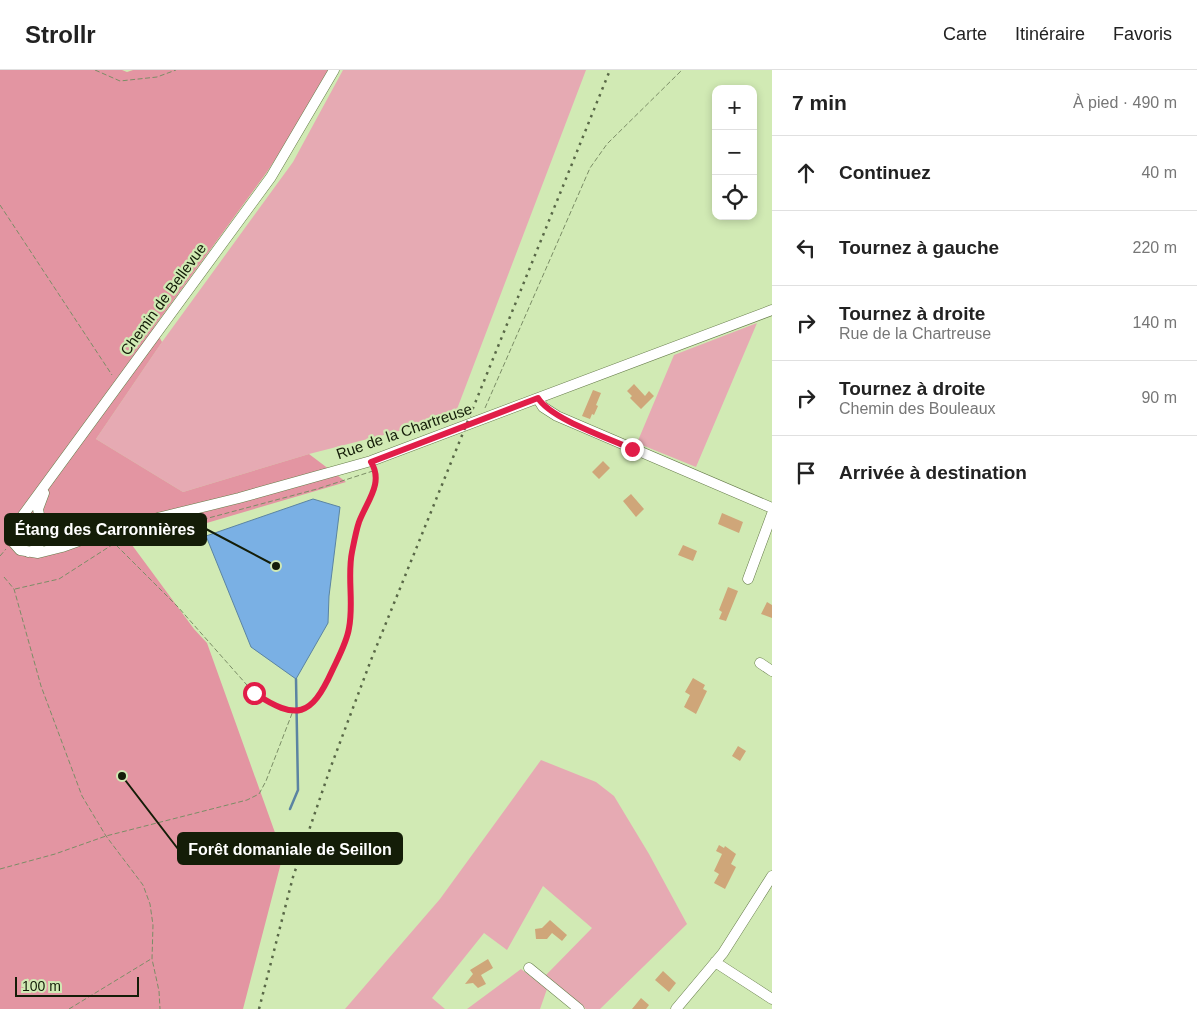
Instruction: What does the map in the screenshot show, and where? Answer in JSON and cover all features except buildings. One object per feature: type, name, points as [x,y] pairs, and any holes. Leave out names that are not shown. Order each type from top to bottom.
[{"type":"street","name":"Chemin de Bellevue","points":[[12,541],[12,532],[15,527],[271,177],[334,70]]},
{"type":"street","name":"Rue de la Chartreuse","points":[[28,552],[38,553],[62,547],[102,532],[239,498],[371,462],[772,310]]},
{"type":"street","points":[[538,398],[543,407],[557,416],[772,508]]},
{"type":"street","points":[[53,474],[38,509],[42,530],[43,538],[35,550],[28,552],[20,550],[12,541],[17,532],[24,528],[35,526],[42,530],[48,536],[57,539],[68,541],[83,539]]},
{"type":"street","points":[[748,579],[772,514]]},
{"type":"street","points":[[760,663],[772,671]]},
{"type":"street","points":[[676,1009],[723,953],[772,876]]},
{"type":"street","points":[[715,962],[772,999]]},
{"type":"street","points":[[529,968],[579,1009]]},
{"type":"path","points":[[95,70],[120,81],[157,77],[176,70]]},
{"type":"path","points":[[479,421],[590,168],[607,144],[682,70]]},
{"type":"path","points":[[0,205],[118,384]]},
{"type":"path","points":[[14,589],[59,579],[115,543],[317,489],[376,470],[375,488],[360,521],[350,560],[349,628],[338,660],[317,699],[309,708],[293,711],[280,707],[254,693],[178,607],[115,543],[102,532]]},
{"type":"path","points":[[4,577],[14,589],[41,686],[82,796],[106,836],[143,885],[150,904],[153,925],[152,959],[159,991],[160,1009]]},
{"type":"path","points":[[0,869],[55,854],[106,836],[247,800],[259,794],[266,781],[293,711]]},
{"type":"path","points":[[69,1009],[152,959]]},
{"type":"shaded area","points":[[0,70],[122,70],[127,72],[133,70],[328,70],[267,172],[154,327],[162,342],[96,439],[183,492],[309,454],[346,482],[132,545],[194,629],[207,643],[283,855],[243,1009],[0,1009]]},
{"type":"shaded area","points":[[343,70],[586,70],[454,417],[309,454],[183,492],[96,439],[162,342],[293,162]]},
{"type":"shaded area","points":[[757,323],[696,467],[637,443],[674,355]]},
{"type":"shaded area","points":[[541,760],[596,782],[614,796],[649,854],[687,924],[600,1009],[586,1009],[546,975],[592,928],[543,886],[507,950],[484,933],[432,998],[445,1009],[345,1009],[440,899]]},
{"type":"shaded area","points":[[521,969],[547,989],[540,1009],[467,1009]]},
{"type":"water","points":[[313,499],[340,507],[329,596],[328,623],[296,679],[251,647],[206,536]]},
{"type":"waterway","points":[[290,809],[298,790],[296,679]]},
{"type":"railway","points":[[259,1009],[293,877],[330,769],[371,660],[610,70]]},
{"type":"place","name":"Étang des Carronnières","points":[[276,566]]},
{"type":"place","name":"Forêt domaniale de Seillon","points":[[122,776]]},
{"type":"route","points":[[254,693],[280,707],[293,711],[300,710],[309,708],[328,681],[338,660],[349,628],[350,560],[360,521],[375,488],[376,470],[371,462],[538,398],[543,407],[557,416],[632,449]]}]
